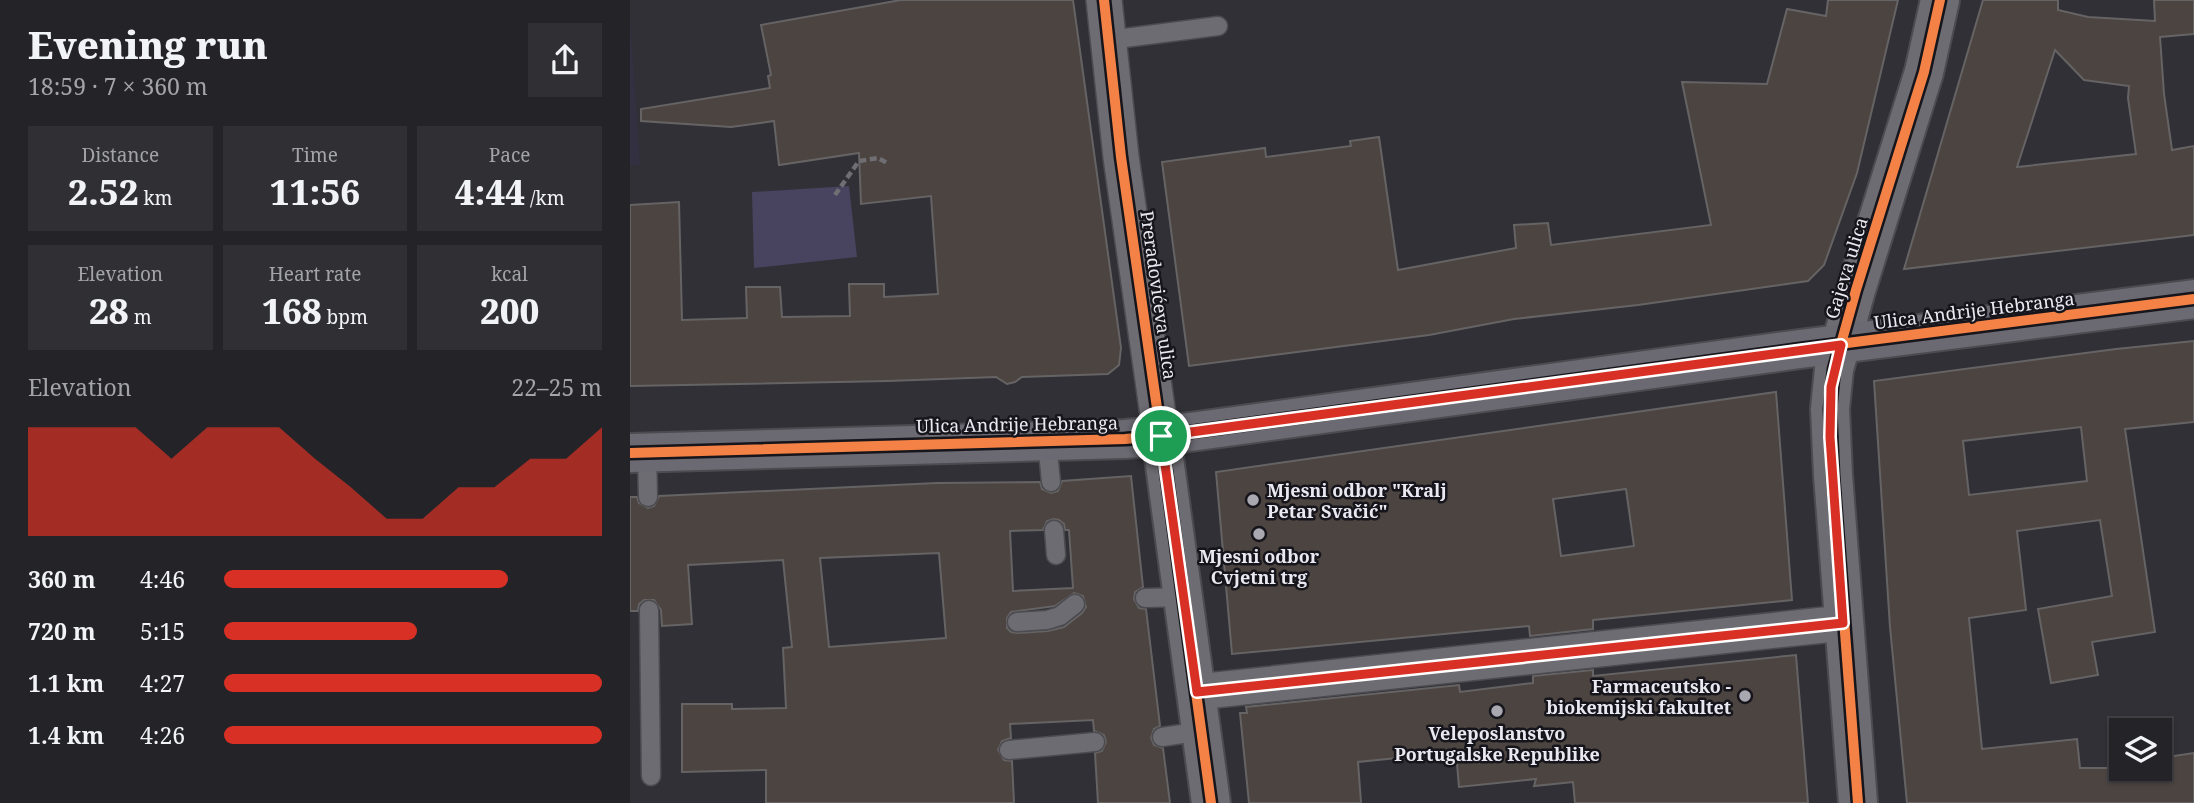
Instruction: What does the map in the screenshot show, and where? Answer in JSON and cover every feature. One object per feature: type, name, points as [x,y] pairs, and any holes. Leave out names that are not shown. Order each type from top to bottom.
[{"type":"main road","name":"Ulica Andrije Hebranga","points":[[638,453],[1161,436],[2194,299]]},
{"type":"street","name":"Preradovićeva ulica","points":[[1104,0],[1121,157],[1211,803]]},
{"type":"street","name":"Gajeva ulica","points":[[1858,803],[1830,437],[1831,387],[1841,345],[1924,72],[1940,0]]},
{"type":"street","points":[[1197,692],[1843,623]]},
{"type":"lane","points":[[1109,40],[1218,26]]},
{"type":"lane","points":[[1048,441],[1051,482]]},
{"type":"lane","points":[[638,453],[648,497]]},
{"type":"lane","points":[[1054,530],[1056,555]]},
{"type":"lane","points":[[1145,598],[1184,597]]},
{"type":"lane","points":[[1017,622],[1047,620],[1060,615],[1075,604]]},
{"type":"lane","points":[[649,610],[651,776]]},
{"type":"lane","points":[[1162,737],[1202,731]]},
{"type":"lane","points":[[1009,750],[1094,742]]},
{"type":"path","points":[[835,195],[859,161],[878,158],[889,164]]},
{"type":"shaded area","points":[[630,17],[640,165],[630,165]]},
{"type":"shaded area","points":[[849,186],[857,257],[754,268],[752,192]]},
{"type":"building","points":[[901,0],[1073,0],[1121,348],[1119,365],[1108,374],[1022,377],[1007,384],[996,377],[630,386],[630,205],[679,202],[682,320],[747,318],[746,287],[780,287],[782,317],[850,316],[849,284],[884,284],[884,297],[938,294],[931,196],[861,204],[859,153],[779,165],[774,121],[731,127],[641,121],[641,109],[770,88],[768,76],[771,75],[761,25]]},
{"type":"building","points":[[1828,0],[1898,0],[1857,173],[1824,265],[1808,281],[1514,319],[1429,335],[1189,366],[1162,162],[1265,148],[1266,157],[1351,146],[1350,141],[1379,137],[1398,270],[1516,248],[1514,225],[1548,223],[1551,245],[1711,225],[1682,82],[1767,84],[1787,9],[1826,16]]},
{"type":"building","points":[[1983,0],[2058,0],[2058,10],[2088,17],[2155,21],[2154,0],[2194,0],[2194,34],[2160,37],[2172,150],[2194,146],[2194,235],[1904,269]],"holes":[[[2055,50],[2084,80],[2129,86],[2128,98],[2136,154],[2017,167]]]},
{"type":"building","points":[[2194,341],[2194,422],[2125,429],[2155,632],[2092,642],[2098,675],[2051,683],[2038,609],[2112,596],[2100,520],[2017,531],[2026,610],[1969,618],[1982,749],[2077,739],[2080,768],[2109,768],[2109,781],[2172,781],[2172,756],[2194,753],[2194,803],[1907,803],[1890,627],[1874,381]],"holes":[[[2081,427],[2087,481],[1969,495],[1963,441]]]},
{"type":"building","points":[[1776,392],[1792,600],[1593,620],[1593,629],[1530,636],[1529,626],[1232,654],[1216,472]],"holes":[[[1626,489],[1634,546],[1561,556],[1553,499]]]},
{"type":"building","points":[[1131,476],[1143,587],[1135,592],[1134,599],[1139,608],[1146,609],[1160,726],[1154,729],[1151,738],[1154,745],[1163,748],[1170,803],[1098,803],[1095,753],[1102,751],[1106,742],[1104,735],[1094,731],[1093,720],[1010,724],[1011,738],[1002,741],[998,750],[1004,760],[1012,761],[1014,803],[766,803],[766,770],[682,772],[682,704],[732,704],[732,709],[786,708],[783,648],[792,647],[783,560],[688,565],[692,624],[662,626],[661,610],[654,600],[644,600],[639,604],[638,611],[630,611],[630,497],[637,497],[639,503],[648,508],[654,506],[659,496],[937,483],[1040,482],[1042,489],[1051,493],[1058,491],[1062,481]],"holes":[[[1054,519],[1064,524],[1065,530],[1069,530],[1073,588],[1013,591],[1010,531],[1043,530],[1047,521]],[[939,553],[946,638],[829,647],[820,558]],[[1074,593],[1083,596],[1086,607],[1064,627],[1018,633],[1007,628],[1007,618],[1011,612],[1055,606]]]},
{"type":"building","points":[[1796,655],[1808,803],[1575,803],[1573,782],[1534,786],[1536,779],[1459,787],[1456,752],[1358,762],[1361,803],[1249,803],[1240,713],[1247,713],[1246,707],[1459,685],[1460,692],[1533,683],[1533,676],[1593,670],[1593,676]]},
{"type":"cycle path","points":[[1104,0],[1121,157],[1211,803]]},
{"type":"cycle path","points":[[1858,803],[1833,475],[1830,409],[1834,369],[1924,72],[1940,0]]},
{"type":"cycle path","points":[[630,453],[1161,436],[1800,349],[2194,299]]},
{"type":"place","name":"Mjesni odbor \"Kralj Petar Svačić\"","points":[[1253,500]]},
{"type":"place","name":"Mjesni odbor Cvjetni trg","points":[[1259,534]]},
{"type":"place","name":"Farmaceutsko - biokemijski fakultet","points":[[1745,696]]},
{"type":"place","name":"Veleposlanstvo Portugalske Republike","points":[[1497,711]]},
{"type":"route","points":[[1841,345],[1831,387],[1830,437],[1843,623],[1197,692],[1161,436],[1841,345]]}]
